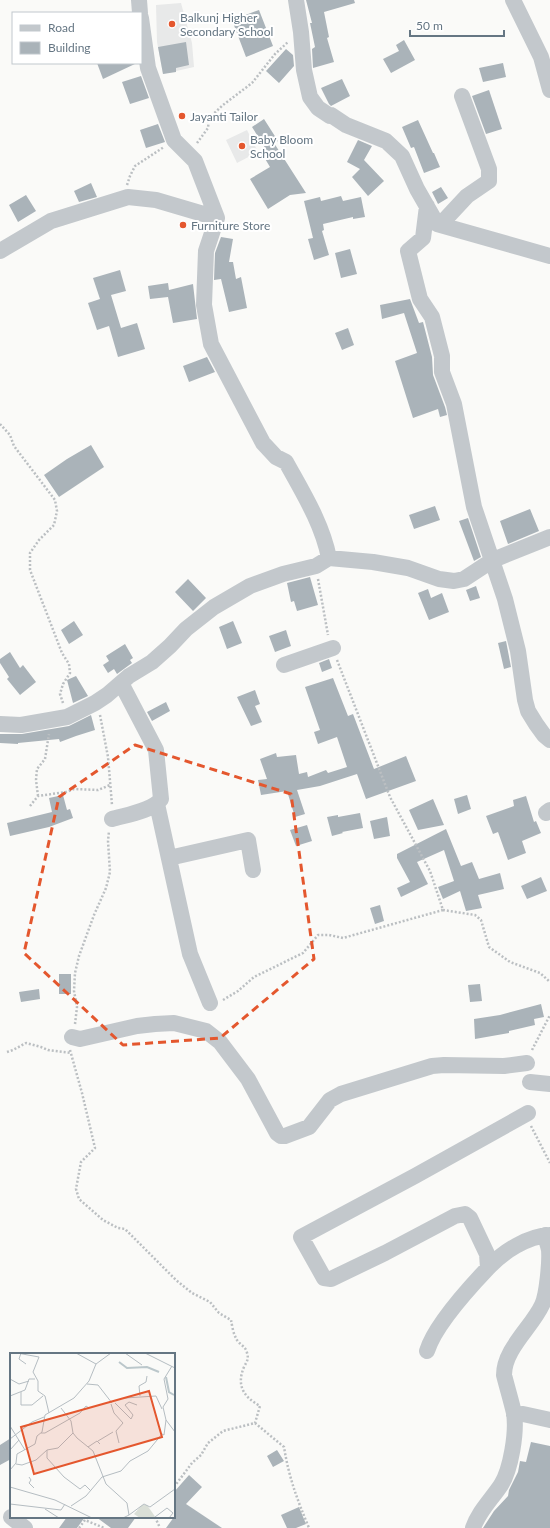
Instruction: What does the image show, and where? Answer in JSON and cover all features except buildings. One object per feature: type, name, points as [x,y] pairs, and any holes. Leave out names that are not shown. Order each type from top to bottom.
[{"type":"street","points":[[139,0],[140,12]]},
{"type":"street","points":[[296,0],[301,32],[304,70],[310,97],[318,108],[346,125],[386,141],[402,156],[417,189],[437,224],[550,256]]},
{"type":"street","points":[[513,0],[541,57],[550,90]]},
{"type":"street","points":[[142,25],[148,68],[174,140],[195,160],[217,218],[206,251],[204,305],[212,344],[263,443],[276,457],[286,462],[320,525],[326,541],[323,562]]},
{"type":"street","points":[[440,225],[466,196],[489,181],[489,169],[462,96]]},
{"type":"street","points":[[0,251],[51,221],[128,197],[156,200],[217,218]]},
{"type":"street","points":[[427,206],[423,238],[408,251],[420,299],[432,317],[442,356],[442,372],[454,404],[474,507],[506,599],[518,650],[527,706],[536,724],[544,735],[550,740]]},
{"type":"street","points":[[0,724],[21,725],[51,720],[67,716],[95,703],[107,696],[129,676],[156,659],[186,629],[214,607],[250,586],[283,574],[323,562],[373,562],[401,567],[439,579],[454,581],[464,579],[493,560],[550,537]]},
{"type":"street","points":[[284,666],[333,648]]},
{"type":"street","points":[[112,819],[140,812],[158,804],[161,799],[156,750],[121,683]]},
{"type":"street","points":[[158,804],[190,954],[210,1003]]},
{"type":"street","points":[[169,858],[248,840],[253,870]]},
{"type":"street","points":[[71,1045],[80,1038],[137,1026],[174,1023],[206,1032],[220,1042],[248,1078],[277,1133],[281,1136],[309,1128],[330,1100],[341,1094],[418,1070],[444,1065],[504,1066],[528,1063]]},
{"type":"street","points":[[530,1082],[550,1084]]},
{"type":"street","points":[[488,1268],[488,1254],[470,1218],[465,1214],[455,1216],[385,1253],[331,1279],[324,1278],[301,1237],[528,1113]]},
{"type":"street","points":[[427,1351],[430,1343],[449,1314],[468,1289],[494,1262],[513,1248],[528,1240],[548,1235],[549,1251],[545,1297],[542,1306],[526,1328],[507,1360],[504,1368],[504,1374],[514,1415],[513,1444],[507,1473],[501,1485],[478,1514],[473,1528]]},
{"type":"street","points":[[514,1415],[523,1414],[550,1420]]},
{"type":"street","points":[[0,1508],[10,1516]]},
{"type":"street","points":[[12,1518],[25,1528]]},
{"type":"path","points":[[195,160],[197,142],[208,128],[209,118],[223,105],[252,83],[275,54],[301,32]]},
{"type":"path","points":[[128,197],[127,185],[135,166],[174,140]]},
{"type":"path","points":[[0,424],[10,435],[14,446],[55,500],[57,511],[54,525],[39,540],[30,553],[30,570],[62,653],[69,664],[70,673],[63,684],[60,694],[67,716]]},
{"type":"path","points":[[323,562],[327,631],[340,671],[390,798],[430,871],[442,910]]},
{"type":"path","points":[[95,703],[100,714],[108,757],[112,819],[108,841],[110,872],[106,888],[79,956],[75,973],[74,991],[77,1007],[71,1045],[94,1148],[81,1162],[76,1189],[79,1199],[103,1220],[118,1228],[125,1229],[176,1280],[192,1293],[210,1302],[219,1313],[231,1320],[236,1339],[247,1350],[249,1359],[243,1369],[241,1380],[243,1391],[248,1399],[260,1406],[255,1423]]},
{"type":"path","points":[[38,796],[36,780],[37,769],[45,759],[51,720]]},
{"type":"path","points":[[30,806],[38,796],[66,792],[74,789],[98,790],[110,785]]},
{"type":"path","points":[[210,1003],[218,1004],[238,991],[254,977],[303,953],[318,935],[329,935],[343,938],[442,910],[475,915],[480,920],[489,948],[510,962],[540,973],[550,982]]},
{"type":"path","points":[[528,1063],[534,1046],[550,1015]]},
{"type":"path","points":[[7,1052],[26,1043],[48,1050],[71,1045]]},
{"type":"path","points":[[175,1486],[192,1463],[201,1455],[208,1443],[223,1431],[255,1423]]},
{"type":"path","points":[[255,1423],[284,1447],[288,1472],[296,1497],[309,1528]]},
{"type":"path","points":[[156,1518],[160,1528]]},
{"type":"path","points":[[79,1528],[85,1520],[104,1528]]},
{"type":"highlighted area","points":[[135,745],[291,794],[314,959],[220,1038],[123,1045],[24,953],[59,797]]},
{"type":"shaded area","name":"Balkunj Higher Secondary School","points":[[181,3],[192,43],[194,67],[163,74],[157,42],[156,5]]},
{"type":"shaded area","name":"Baby Bloom School","points":[[247,130],[258,152],[237,163],[226,140]]},
{"type":"place","name":"Balkunj Higher Secondary School","points":[[172,24]]},
{"type":"place","name":"Jayanti Tailor","points":[[182,116]]},
{"type":"place","name":"Baby Bloom School","points":[[242,146]]},
{"type":"place","name":"Furniture Store","points":[[183,225]]}]
